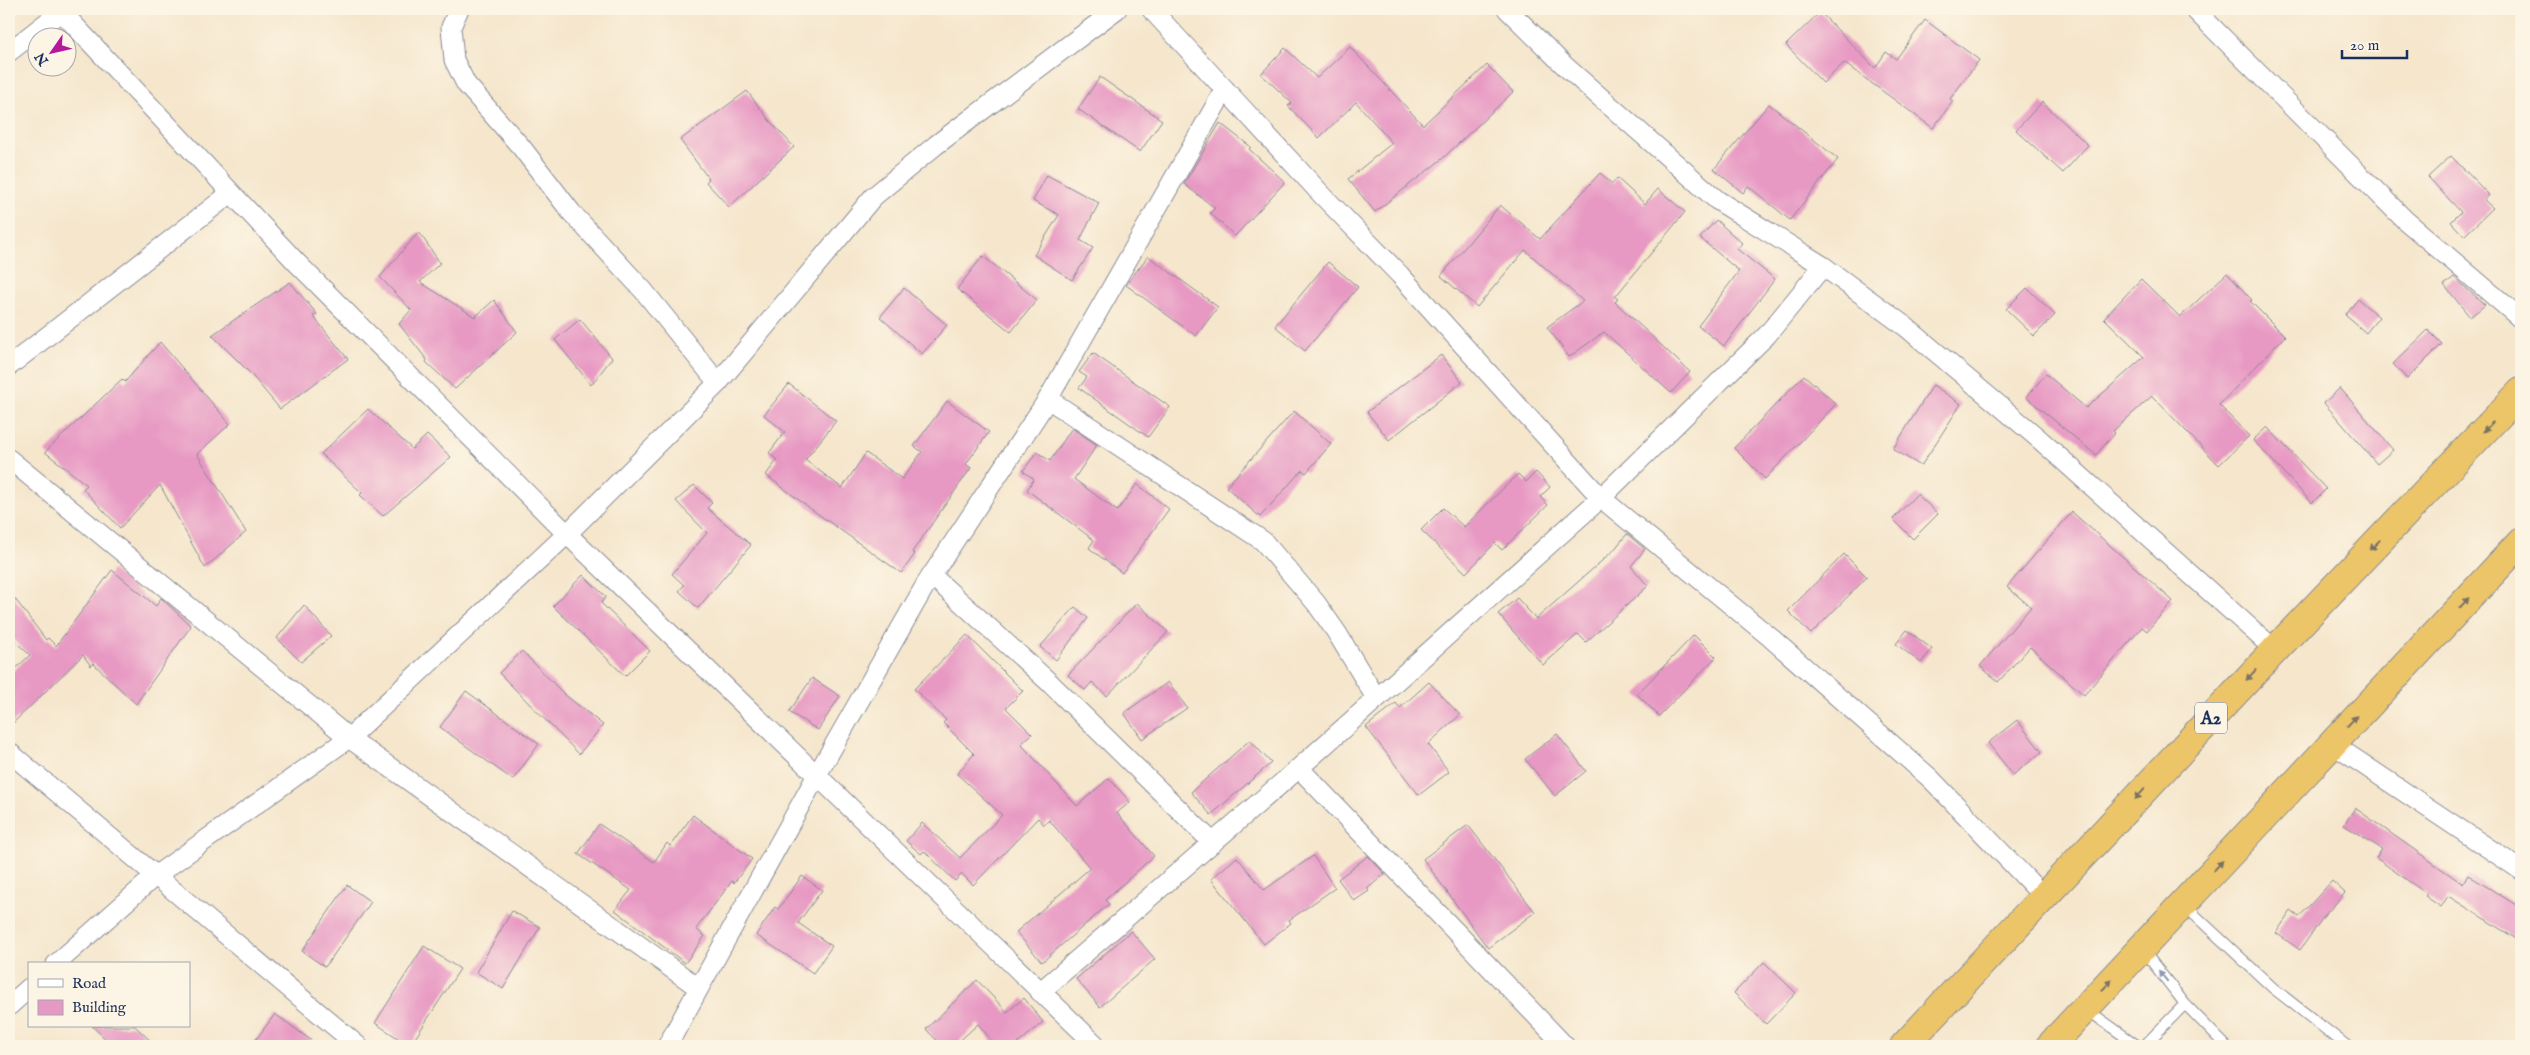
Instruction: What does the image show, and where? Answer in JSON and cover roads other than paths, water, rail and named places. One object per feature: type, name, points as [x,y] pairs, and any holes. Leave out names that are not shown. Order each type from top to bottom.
[{"type":"highway","name":"A2","points":[[1904,1046],[2275,650],[2521,392]]},
{"type":"highway","points":[[2050,1046],[2331,743],[2521,542]]},
{"type":"street","points":[[459,9],[451,26],[454,60],[466,84],[522,148],[571,212],[644,290],[718,383]]},
{"type":"street","points":[[58,962],[155,876],[349,738],[567,534],[718,383],[817,261],[874,197],[936,145],[1117,9]]},
{"type":"street","points":[[1151,9],[1322,195],[1400,275],[1601,498],[1772,638],[1932,779],[2044,897]]},
{"type":"street","points":[[1507,9],[1566,67],[1717,200],[1823,266],[1906,327],[2038,438],[2275,650]]},
{"type":"street","points":[[2194,9],[2406,220],[2521,318]]},
{"type":"street","points":[[9,52],[62,10],[296,263],[567,534],[1097,1046]]},
{"type":"street","points":[[667,1046],[817,775],[931,575],[1048,399],[1225,89]]},
{"type":"street","points":[[9,366],[231,193]]},
{"type":"street","points":[[1040,992],[1299,768],[1601,498],[1767,335],[1823,266]]},
{"type":"street","points":[[1048,399],[1263,540],[1321,610],[1376,698]]},
{"type":"street","points":[[9,459],[349,738],[699,988]]},
{"type":"street","points":[[931,575],[1050,684],[1213,843]]},
{"type":"street","points":[[2331,743],[2521,870]]},
{"type":"street","points":[[9,752],[358,1046]]},
{"type":"street","points":[[1299,768],[1564,1046]]},
{"type":"street","points":[[9,1006],[28,989]]},
{"type":"lane","points":[[2183,904],[2273,988],[2348,1046]]},
{"type":"lane","points":[[2141,948],[2185,1004],[2226,1046]]},
{"type":"lane","points":[[2144,1046],[2185,1004]]},
{"type":"lane","points":[[2085,1009],[2138,1046]]}]
